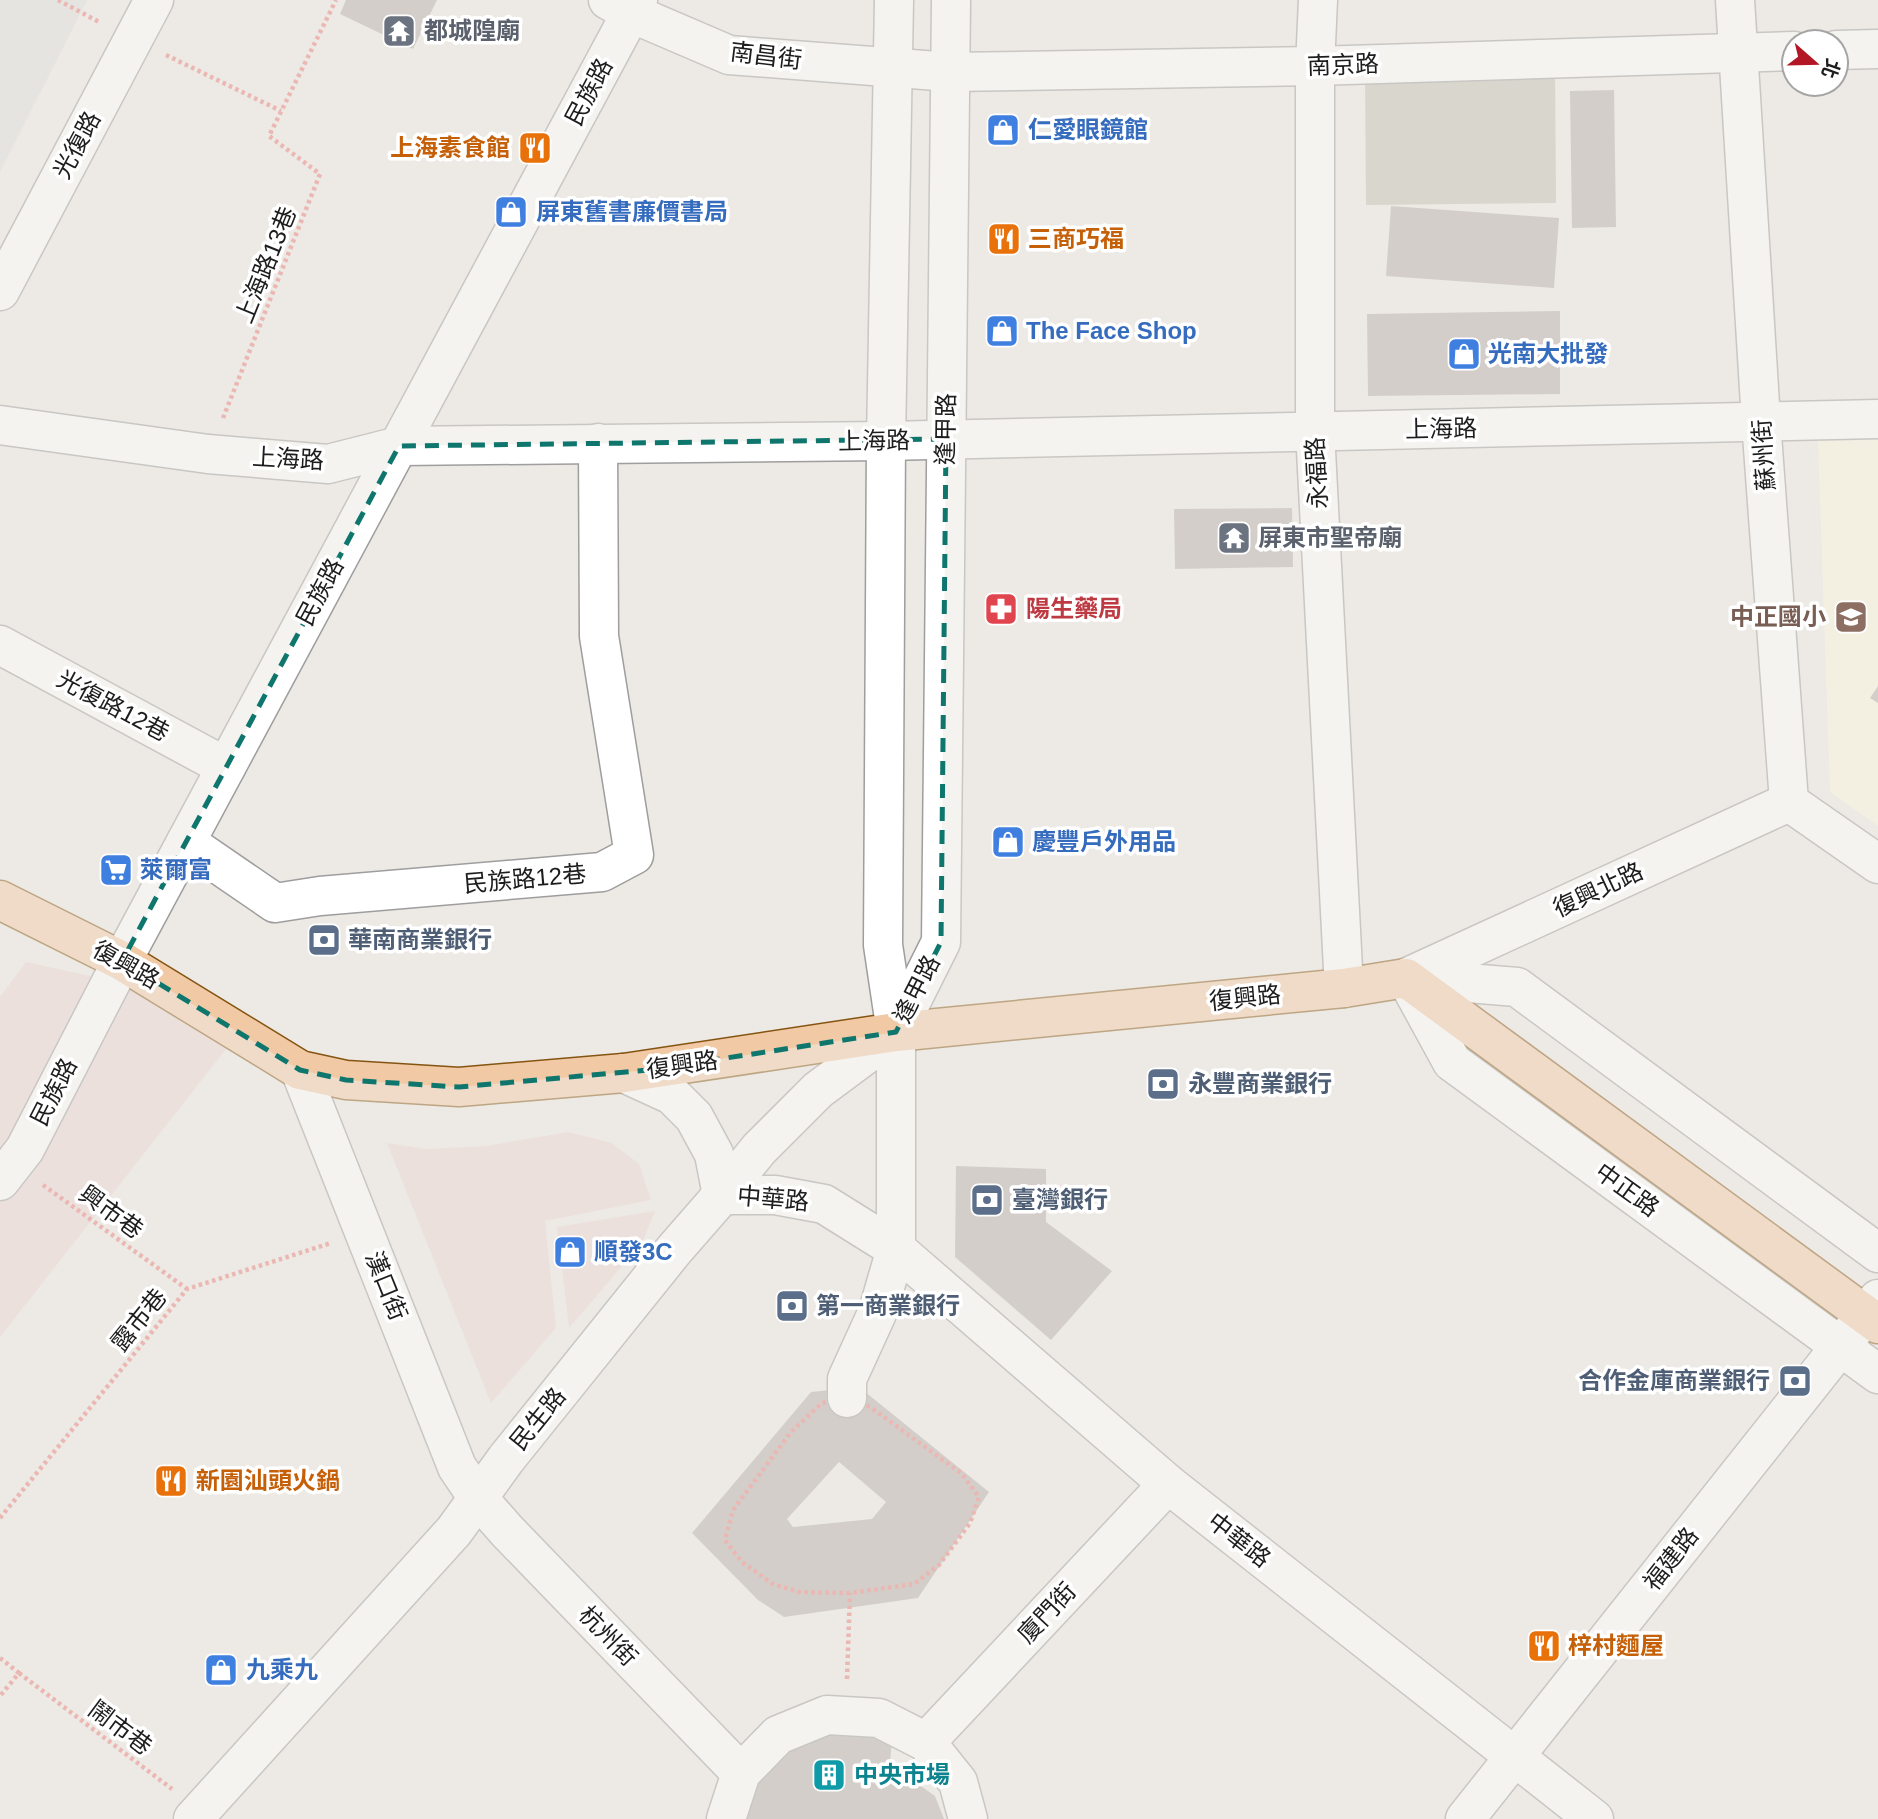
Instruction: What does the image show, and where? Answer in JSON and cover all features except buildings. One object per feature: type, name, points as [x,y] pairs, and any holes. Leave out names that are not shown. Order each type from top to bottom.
[{"type":"main road","name":"復興路","points":[[0,900],[122,961],[300,1070],[346,1080],[459,1087],[624,1073],[896,1032],[1344,988],[1406,978]]},
{"type":"main road","name":"中正路","points":[[1406,978],[1874,1313]]},
{"type":"street","name":"光復路","points":[[0,291],[154,0]]},
{"type":"street","name":"逢甲路","points":[[894,0],[886,441],[883,945],[896,1032]]},
{"type":"street","name":"逢甲路","points":[[896,1032],[941,942],[951,0]]},
{"type":"street","name":"永福路","points":[[1318,0],[1315,66],[1315,431],[1344,988]]},
{"type":"street","name":"蘇州街","points":[[1734,0],[1789,802]]},
{"type":"street","name":"南昌街","points":[[626,4],[729,55],[893,68]]},
{"type":"street","name":"民族路","points":[[7,1172],[25,1149],[122,961],[399,446],[626,4]]},
{"type":"street","points":[[1850,49],[1878,48]]},
{"type":"street","name":"南京路","points":[[893,68],[950,72],[1315,66],[1780,51]]},
{"type":"street","name":"上海路","points":[[0,425],[208,454],[328,464],[399,446],[886,441],[1878,419]]},
{"type":"street","name":"民族路12巷","points":[[186,842],[275,903],[320,896],[602,872],[634,855],[599,636],[598,443]]},
{"type":"street","name":"光復路12巷","points":[[0,645],[226,767]]},
{"type":"street","points":[[1789,802],[1878,864]]},
{"type":"street","name":"復興北路","points":[[1406,978],[1789,802]]},
{"type":"street","points":[[1406,978],[1517,987],[1878,1253]]},
{"type":"street","name":"中正路","points":[[1406,978],[1452,1062],[1878,1374]]},
{"type":"street","points":[[847,1398],[846,1379],[878,1311],[896,1249],[896,1032]]},
{"type":"street","name":"民生路","points":[[196,1816],[454,1531],[506,1459],[759,1149],[808,1099],[896,1032]]},
{"type":"street","name":"漢口街","points":[[300,1070],[457,1467],[478,1498]]},
{"type":"street","name":"中華路","points":[[624,1073],[672,1095],[694,1117],[714,1154],[722,1195],[775,1195],[824,1204],[896,1249],[1168,1484],[1594,1819]]},
{"type":"street","name":"福建路","points":[[1465,1819],[1840,1346],[1874,1313]]},
{"type":"street","name":"廈門街","points":[[926,1742],[1168,1484]]},
{"type":"street","name":"杭州街","points":[[478,1498],[741,1773]]},
{"type":"street","points":[[726,1819],[741,1773],[778,1735],[827,1715],[879,1718],[926,1742],[958,1782],[968,1819]]},
{"type":"path","name":"上海路13巷","points":[[208,454],[320,174],[269,136],[335,0]]},
{"type":"path","name":"興市巷","points":[[7,1172],[187,1289]]},
{"type":"path","name":"露市巷","points":[[0,1518],[187,1289],[365,1232]]},
{"type":"path","points":[[847,1398],[870,1407],[961,1473],[979,1497],[970,1523],[939,1566],[914,1584],[850,1593],[799,1592],[773,1584],[742,1562],[725,1540],[733,1510],[792,1432],[822,1403],[847,1398]]},
{"type":"path","points":[[846,1717],[850,1593]]},
{"type":"path","name":"鬧市巷","points":[[0,1658],[176,1792],[196,1816]]},
{"type":"path","points":[[0,1696],[19,1674]]},
{"type":"highlighted area","points":[[946,439],[941,942],[896,1032],[648,1070],[459,1087],[346,1080],[300,1070],[122,961],[399,446]]},
{"type":"shaded area","points":[[0,0],[87,0],[0,172]]},
{"type":"shaded area","points":[[1555,71],[1556,203],[1366,205],[1365,73]]},
{"type":"shaded area","name":"中正國小","points":[[1878,440],[1878,826],[1830,792],[1818,441]]},
{"type":"shaded area","points":[[26,962],[118,982],[226,1049],[0,1337],[0,997]]},
{"type":"shaded area","points":[[568,1132],[612,1143],[639,1164],[651,1200],[545,1221],[556,1328],[491,1403],[387,1143],[426,1149],[486,1146]]},
{"type":"shaded area","points":[[655,1211],[642,1243],[569,1328],[557,1227]]},
{"type":"place","name":"都城隍廟","points":[[399,31]]},
{"type":"place","name":"仁愛眼鏡館","points":[[1003,130]]},
{"type":"place","name":"上海素食館","points":[[535,148]]},
{"type":"place","name":"屏東舊書廉價書局","points":[[511,212]]},
{"type":"place","name":"三商巧福","points":[[1004,239]]},
{"type":"place","name":"The Face Shop","points":[[1002,331]]},
{"type":"place","name":"光南大批發","points":[[1464,354]]},
{"type":"place","name":"屏東市聖帝廟","points":[[1234,538]]},
{"type":"place","name":"陽生藥局","points":[[1001,609]]},
{"type":"place","name":"中正國小","points":[[1851,617]]},
{"type":"place","name":"慶豐戶外用品","points":[[1008,842]]},
{"type":"place","name":"萊爾富","points":[[116,870]]},
{"type":"place","name":"華南商業銀行","points":[[324,940]]},
{"type":"place","name":"永豐商業銀行","points":[[1163,1084]]},
{"type":"place","name":"臺灣銀行","points":[[987,1200]]},
{"type":"place","name":"順發3C","points":[[570,1252]]},
{"type":"place","name":"第一商業銀行","points":[[792,1306]]},
{"type":"place","name":"合作金庫商業銀行","points":[[1795,1381]]},
{"type":"place","name":"新園汕頭火鍋","points":[[171,1481]]},
{"type":"place","name":"梓村麵屋","points":[[1544,1646]]},
{"type":"place","name":"九乘九","points":[[221,1670]]},
{"type":"place","name":"中央市場","points":[[829,1775]]}]
